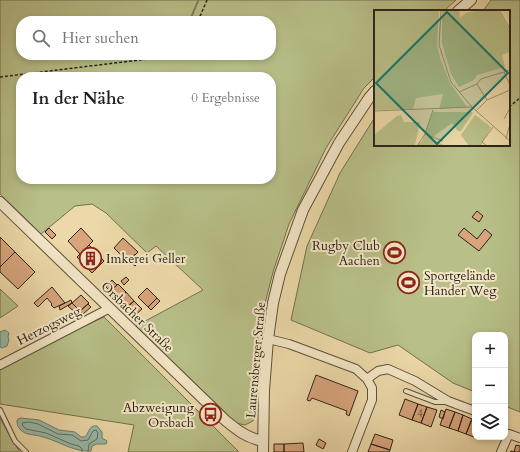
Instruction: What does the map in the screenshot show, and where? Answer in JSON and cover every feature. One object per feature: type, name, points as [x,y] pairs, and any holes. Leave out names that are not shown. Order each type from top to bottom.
[{"type":"street","points":[[459,10],[471,0]]},
{"type":"street","name":"Laurensberger Straße","points":[[263,452],[268,339],[273,303],[280,274],[303,210],[339,142],[374,92]]},
{"type":"street","name":"Orsbacher Straße","points":[[0,202],[230,424],[239,432],[254,439],[263,441]]},
{"type":"street","name":"Herzogsweg","points":[[0,365],[110,308]]},
{"type":"street","points":[[268,339],[289,344],[356,369],[367,379],[372,388],[372,400],[352,452]]},
{"type":"street","points":[[367,379],[378,371],[388,369],[415,381],[448,402],[472,410]]},
{"type":"street","points":[[508,433],[520,438]]},
{"type":"street","points":[[501,452],[505,440]]},
{"type":"lane","points":[[406,391],[435,402],[448,402]]},
{"type":"lane","points":[[0,410],[15,441],[26,452]]},
{"type":"path","points":[[200,16],[207,0]]},
{"type":"path","points":[[40,72],[135,60]]},
{"type":"path","points":[[0,77],[16,75]]},
{"type":"path","points":[[510,106],[520,98]]},
{"type":"green space","points":[[0,0],[198,0],[191,16],[16,16],[16,60],[276,60],[276,16],[192,16],[199,0],[456,0],[445,10],[374,10],[374,78],[364,88],[326,148],[289,224],[273,272],[258,331],[256,412],[253,421],[245,425],[236,423],[136,326],[203,290],[156,246],[147,253],[106,213],[92,204],[75,206],[41,234],[0,194]]},
{"type":"green space","name":"Sportgelände Hander Weg","points":[[491,0],[520,0],[520,412],[508,407],[508,332],[472,332],[472,391],[453,383],[398,345],[370,353],[291,320],[307,246],[340,173],[374,119],[374,146],[510,146],[510,10],[484,10]]},
{"type":"green space","points":[[0,289],[18,306],[0,318]]},
{"type":"green space","points":[[104,317],[239,452],[128,452],[134,425],[0,404],[0,368]]},
{"type":"green space","points":[[0,418],[14,443],[20,452],[0,452]]},
{"type":"water","points":[[5,330],[9,333],[9,340],[7,346],[2,348],[0,347],[0,332]]},
{"type":"water","points":[[20,418],[39,420],[59,430],[75,432],[81,437],[85,437],[92,426],[97,426],[102,432],[102,438],[107,441],[106,444],[97,444],[92,446],[91,451],[78,450],[40,436],[25,433],[18,426],[17,420]]},
{"type":"building","points":[[477,211],[483,216],[479,222],[472,217]]},
{"type":"building","points":[[49,228],[56,235],[52,239],[45,232]]},
{"type":"building","points":[[81,228],[93,241],[80,254],[68,241]]},
{"type":"building","points":[[464,228],[477,239],[485,229],[492,235],[479,251],[458,235]]},
{"type":"building","points":[[0,237],[15,252],[0,267]]},
{"type":"building","points":[[123,238],[138,252],[128,262],[114,248]]},
{"type":"building","name":"Imkerei Geller","points":[[89,245],[104,261],[92,273],[77,257]]},
{"type":"building","points":[[15,252],[35,272],[18,289],[0,272],[0,267]]},
{"type":"building","points":[[135,254],[141,260],[135,266],[129,261]]},
{"type":"building","points":[[126,277],[129,280],[124,285],[121,281]]},
{"type":"building","points":[[112,280],[117,285],[110,291],[106,287]]},
{"type":"building","points":[[118,284],[126,292],[116,302],[108,294]]},
{"type":"building","points":[[52,287],[65,303],[54,308],[47,298],[38,307],[34,303]]},
{"type":"building","points":[[147,288],[157,298],[148,307],[138,297]]},
{"type":"building","points":[[126,292],[134,301],[124,310],[116,302]]},
{"type":"building","points":[[81,295],[89,303],[80,311],[72,303]]},
{"type":"building","points":[[157,298],[160,301],[151,310],[148,307]]},
{"type":"building","points":[[71,300],[72,303],[60,310],[59,306]]},
{"type":"building","points":[[134,301],[142,309],[132,318],[124,310]]},
{"type":"building","points":[[72,303],[80,311],[77,314],[68,306]]},
{"type":"building","points":[[88,304],[91,307],[83,314],[80,311]]},
{"type":"building","points":[[316,375],[358,391],[349,416],[346,414],[347,411],[312,398],[310,401],[307,400]]},
{"type":"building","points":[[405,399],[418,404],[412,420],[399,415]]},
{"type":"building","points":[[418,404],[427,407],[421,423],[412,420]]},
{"type":"building","points":[[427,407],[437,410],[431,427],[421,423]]},
{"type":"building","points":[[446,409],[455,412],[449,428],[440,425]]},
{"type":"building","points":[[441,410],[445,412],[443,419],[439,417]]},
{"type":"building","points":[[455,412],[463,415],[458,431],[449,428]]},
{"type":"building","points":[[463,415],[472,419],[466,434],[458,431]]},
{"type":"building","points":[[471,421],[472,436],[466,434]]},
{"type":"building","points":[[375,434],[393,440],[390,450],[371,444]]},
{"type":"building","points":[[319,439],[326,443],[323,449],[316,445]]},
{"type":"building","points":[[303,443],[304,452],[284,452],[284,444]]},
{"type":"building","points":[[274,444],[284,444],[284,452],[274,452]]},
{"type":"building","points":[[371,444],[390,450],[389,452],[368,452]]},
{"type":"building","points":[[516,445],[520,446],[520,452],[514,452]]},
{"type":"place","name":"Rugby Club Aachen","points":[[395,253]]},
{"type":"place","name":"Imkerei Geller","points":[[91,259]]},
{"type":"place","name":"Sportgelände Hander Weg","points":[[409,283]]},
{"type":"place","name":"Abzweigung Orsbach","points":[[210,415]]}]
